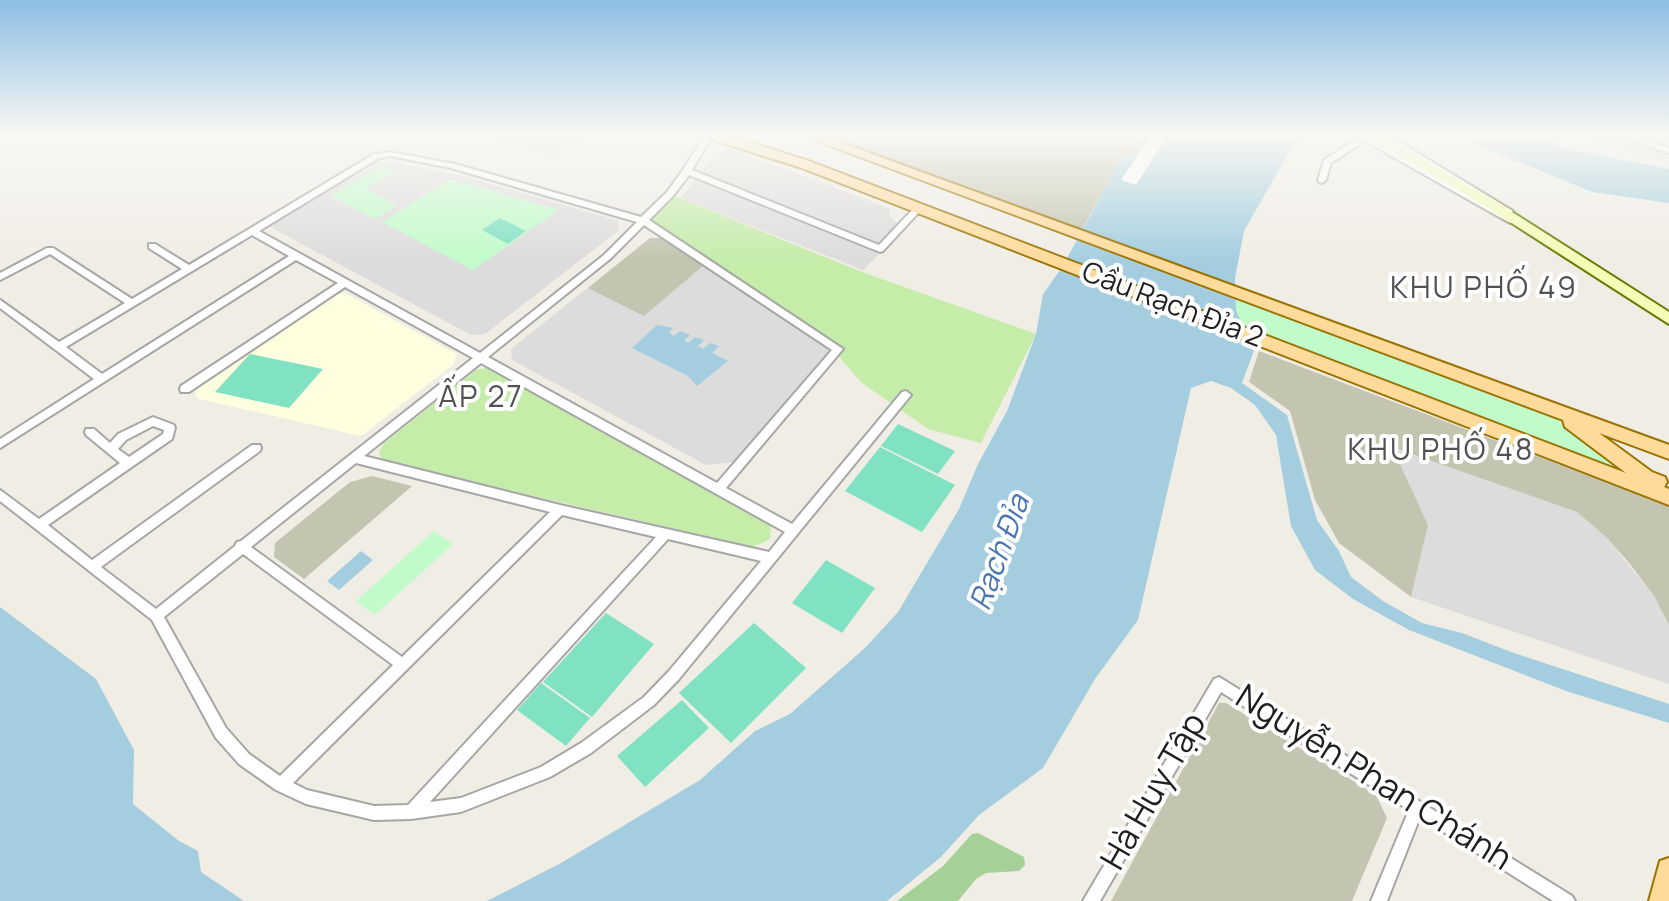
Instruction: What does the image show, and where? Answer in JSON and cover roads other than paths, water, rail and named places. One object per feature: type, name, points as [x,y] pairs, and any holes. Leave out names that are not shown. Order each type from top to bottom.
[{"type":"main road","name":"Cầu Rạch Đỉa 2","points":[[836,177],[1669,497]]},
{"type":"main road","name":"Cầu Rạch Đỉa 2","points":[[923,177],[1669,452]]},
{"type":"main road","points":[[1442,177],[1497,208],[1669,319]]},
{"type":"main road","points":[[1552,408],[1645,477],[1669,485]]},
{"type":"main road","points":[[1662,901],[1669,870]]},
{"type":"street","points":[[59,347],[342,177]]},
{"type":"street","points":[[494,177],[644,221],[838,349],[719,489]]},
{"type":"street","points":[[156,616],[607,257],[644,221],[682,177]]},
{"type":"street","points":[[702,177],[880,249],[917,210]]},
{"type":"street","points":[[1436,177],[1486,208],[1527,227]]},
{"type":"street","points":[[1455,177],[1486,195],[1527,227]]},
{"type":"street","points":[[252,231],[794,531]]},
{"type":"street","points":[[152,246],[189,269]]},
{"type":"street","points":[[0,277],[50,250],[132,303]]},
{"type":"street","points":[[0,444],[297,255]]},
{"type":"street","points":[[185,389],[346,282]]},
{"type":"street","points":[[0,303],[101,379]]},
{"type":"street","points":[[0,495],[156,616],[221,733],[244,759],[281,785],[341,807],[374,813],[411,812],[461,805],[504,790],[545,772],[618,726],[674,675],[906,395]]},
{"type":"street","points":[[39,525],[168,436],[170,428],[153,421],[122,437],[111,449]]},
{"type":"street","points":[[90,432],[129,464]]},
{"type":"street","points":[[93,566],[256,448]]},
{"type":"street","points":[[353,458],[560,510],[772,558]]},
{"type":"street","points":[[281,785],[560,510]]},
{"type":"street","points":[[411,812],[665,535]]},
{"type":"street","points":[[241,546],[402,664]]},
{"type":"street","name":"Nguyễn Phan Chánh","points":[[1219,683],[1567,901]]},
{"type":"street","name":"Hà Huy Tập","points":[[1091,901],[1219,683]]},
{"type":"street","points":[[1379,901],[1417,807]]},
{"type":"water","name":"Rạch Đỉa","points":[[1111,177],[1275,177],[1244,231],[1235,278],[1236,311],[1255,348],[1242,383],[1287,415],[1317,520],[1339,551],[1351,577],[1383,601],[1422,623],[1462,633],[1669,704],[1669,723],[1566,691],[1409,630],[1353,599],[1315,570],[1291,526],[1276,435],[1255,405],[1231,388],[1211,381],[1191,388],[1138,620],[1095,679],[1043,768],[979,815],[941,857],[887,901],[487,901],[561,863],[700,780],[755,731],[790,714],[866,647],[898,612],[959,509],[978,464],[1007,411],[1036,334],[1043,294],[1061,269]]},
{"type":"water","points":[[1556,177],[1669,177],[1669,203],[1592,192]]},
{"type":"water","points":[[657,325],[673,328],[669,333],[674,336],[680,331],[690,335],[684,340],[688,343],[695,337],[704,340],[698,346],[703,349],[710,343],[719,346],[712,353],[728,361],[697,386],[688,376],[632,348]]},
{"type":"water","points":[[361,551],[373,560],[339,590],[327,581]]},
{"type":"water","points":[[0,607],[96,679],[134,750],[133,804],[179,841],[198,851],[201,872],[244,901],[0,901]]},
{"type":"district","name":"KHU PHỐ 49","points":[[1484,290]]},
{"type":"district","name":"ẤP 27","points":[[481,399]]},
{"type":"district","name":"KHU PHỐ 48","points":[[1441,452]]}]
